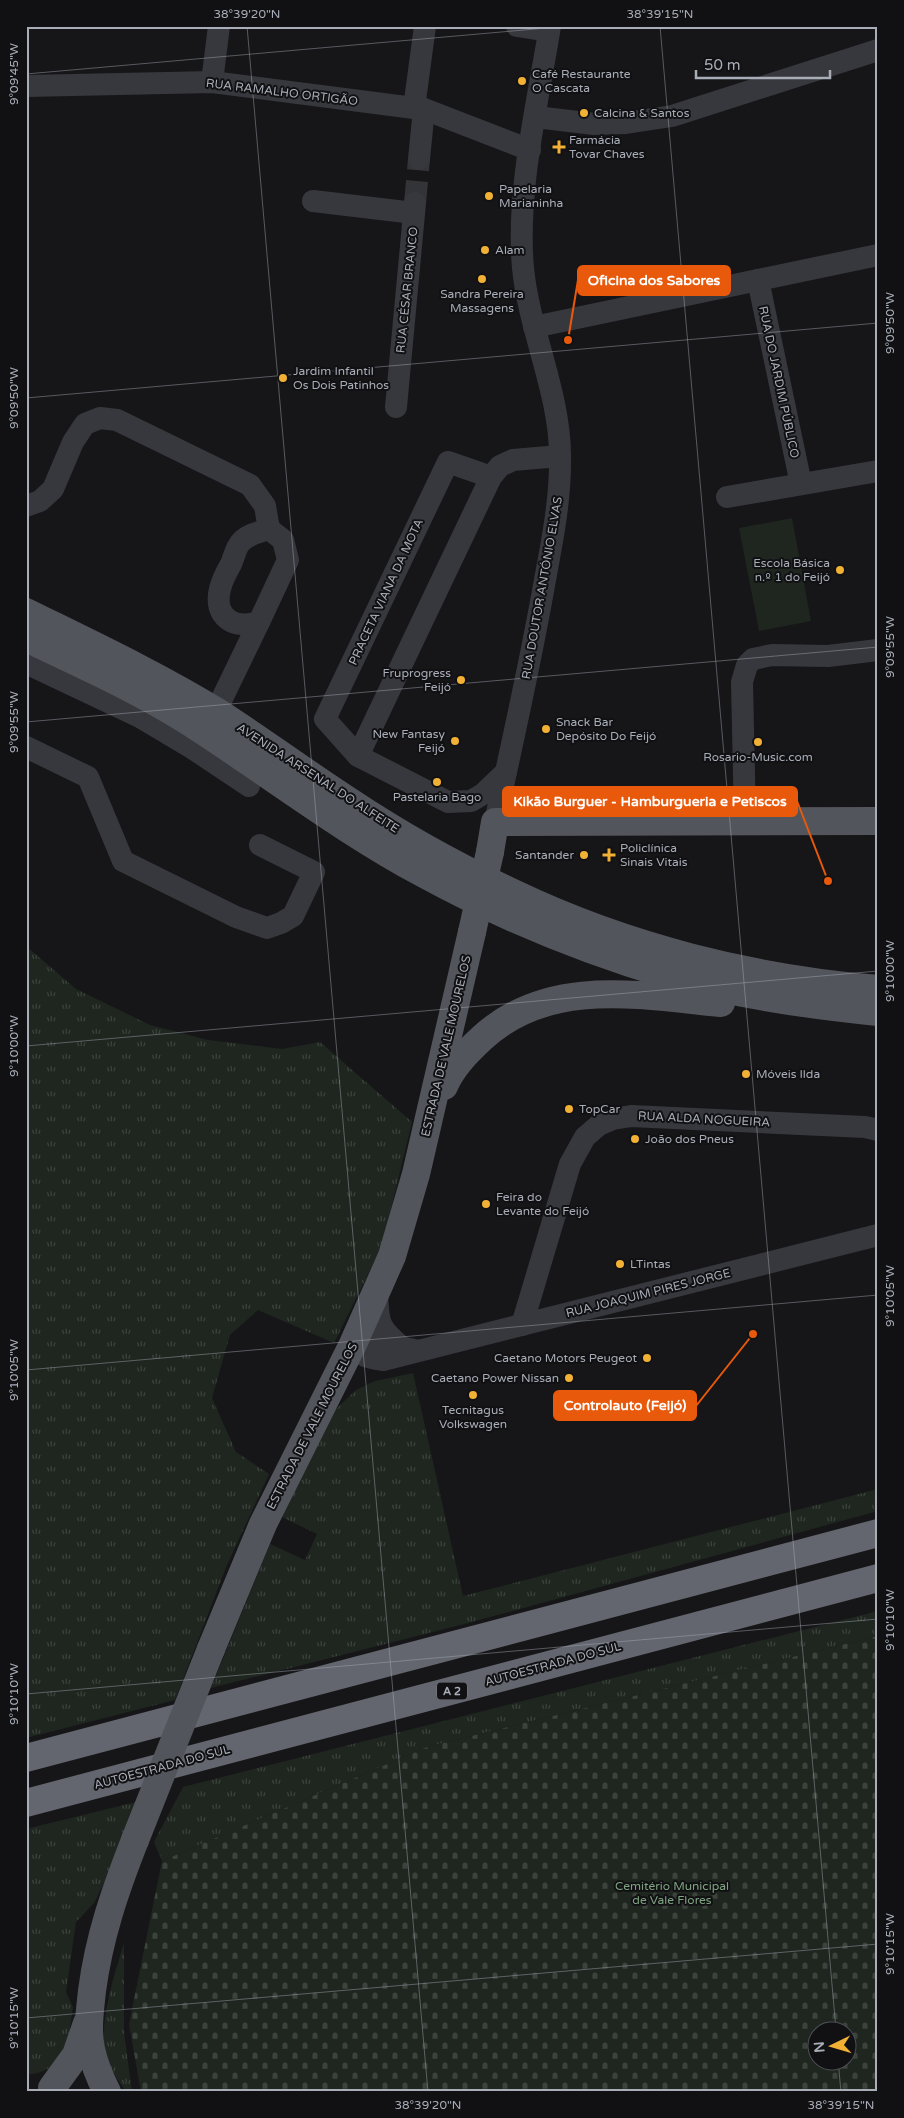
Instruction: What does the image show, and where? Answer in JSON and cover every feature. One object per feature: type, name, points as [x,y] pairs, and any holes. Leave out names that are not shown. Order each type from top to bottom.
[{"type":"highway","points":[[26,1758],[878,1533]]},
{"type":"highway","name":"AUTOESTRADA DO SUL","points":[[26,1803],[878,1578]]},
{"type":"main road","name":"AVENIDA ARSENAL DO ALFEITE","points":[[26,612],[138,667],[216,711],[381,822],[488,881],[544,907],[630,939],[705,960],[792,978],[878,989]]},
{"type":"main road","name":"AVENIDA ARSENAL DO ALFEITE","points":[[26,638],[164,707],[203,731],[357,835],[424,874],[516,919],[598,951],[684,979],[762,995],[878,1013]]},
{"type":"main road","points":[[495,822],[878,821]]},
{"type":"main road","name":"ESTRADA DE VALE MOURELOS","points":[[49,2090],[76,2055],[89,2017],[102,1933],[111,1903],[250,1554],[353,1344],[399,1238],[425,1139],[490,852],[495,822]]},
{"type":"main road","points":[[425,1139],[446,1080],[465,1054],[499,1024],[526,1009],[553,1000],[585,994],[616,993],[830,1012],[878,1013]]},
{"type":"main road","name":"ESTRADA DE VALE MOURELOS","points":[[89,2017],[91,2048],[97,2070],[107,2092]]},
{"type":"main road","name":"ESTRADA DE VALE MOURELOS","points":[[49,2090],[80,2084],[100,2092]]},
{"type":"street","points":[[212,82],[219,26]]},
{"type":"street","points":[[419,159],[419,108],[425,26]]},
{"type":"street","points":[[517,26],[549,29]]},
{"type":"street","name":"RUA DOUTOR ANTÓNIO ELVAS","points":[[495,822],[532,654],[557,513],[560,456],[559,432],[534,327],[523,269],[522,240],[530,150],[549,29]]},
{"type":"street","points":[[536,117],[594,124],[626,124],[672,116],[878,50]]},
{"type":"street","name":"RUA RAMALHO ORTIGÃO","points":[[26,86],[212,82],[419,108],[530,150]]},
{"type":"street","name":"RUA CÉSAR BRANCO","points":[[313,201],[415,208],[396,407]]},
{"type":"street","points":[[534,327],[878,256]]},
{"type":"street","name":"RUA DO JARDIM PÚBLICO","points":[[758,280],[801,484]]},
{"type":"street","points":[[26,506],[40,501],[53,489],[73,442],[86,424],[100,418],[117,420],[250,485],[265,506],[269,529],[283,540],[288,560],[216,711]]},
{"type":"street","points":[[358,756],[491,477],[500,466],[513,460],[560,456]]},
{"type":"street","name":"PRACETA VIANA DA MOTA","points":[[491,477],[448,462],[325,719],[358,756],[448,802],[471,801],[483,794],[506,772]]},
{"type":"street","points":[[727,497],[878,471]]},
{"type":"street","points":[[259,622],[246,626],[235,624],[223,616],[219,603],[220,589],[240,542],[251,535],[269,529]]},
{"type":"street","points":[[745,821],[742,682],[747,665],[753,660],[772,655],[828,656],[878,650]]},
{"type":"street","points":[[26,663],[140,717],[192,748],[249,786]]},
{"type":"street","points":[[26,747],[88,777],[123,861],[236,917],[267,928],[293,916],[314,872],[260,845]]},
{"type":"street","name":"RUA ALDA NOGUEIRA","points":[[522,1325],[570,1164],[585,1137],[599,1125],[613,1119],[631,1116],[878,1130]]},
{"type":"street","name":"RUA JOAQUIM PIRES JORGE","points":[[326,1397],[353,1374],[367,1366],[411,1349],[522,1325],[878,1235]]},
{"type":"street","points":[[377,1291],[378,1317],[384,1331],[411,1349]]},
{"type":"street","name":"RUA JOAQUIM PIRES JORGE","points":[[383,1360],[369,1358],[358,1353],[353,1344],[363,1340],[411,1349]]},
{"type":"green space","points":[[792,518],[811,621],[759,631],[739,528]]},
{"type":"green space","points":[[26,946],[76,989],[150,1025],[208,1040],[282,1049],[320,1042],[412,1122],[382,1246],[334,1343],[258,1310],[230,1335],[212,1398],[236,1452],[269,1474],[227,1565],[175,1700],[26,1738]]},
{"type":"green space","points":[[413,1373],[463,1596],[878,1489],[878,1511],[472,1622],[211,1688],[270,1544],[305,1560],[317,1534],[282,1517],[334,1411],[356,1390],[375,1381]]},
{"type":"green space","points":[[878,1611],[878,1636],[427,1747],[162,1861],[154,1842],[183,1787]]},
{"type":"green space","name":"Cemitério Municipal de Vale Flores","points":[[878,1636],[878,2092],[141,2092],[129,2024],[162,1861],[427,1747]]},
{"type":"green space","points":[[140,1801],[121,1850],[94,1903],[76,1922],[66,1992],[73,2007],[68,2041],[56,2063],[38,2073],[26,2075],[26,1829]]},
{"type":"green space","points":[[124,1943],[124,2032],[132,2092],[126,2092],[108,2062],[104,2036],[108,2003]]},
{"type":"tunnel","points":[[415,203],[419,159]]},
{"type":"place","name":"Café Restaurante O Cascata","points":[[522,81]]},
{"type":"place","name":"Calcina & Santos","points":[[584,113]]},
{"type":"place","name":"Farmácia Tovar Chaves","points":[[559,147]]},
{"type":"place","name":"Papelaria Marianinha","points":[[489,196]]},
{"type":"place","name":"Alam","points":[[485,250]]},
{"type":"place","name":"Sandra Pereira Massagens","points":[[482,279]]},
{"type":"place","name":"Oficina dos Sabores","points":[[568,340]]},
{"type":"place","name":"Jardim Infantil Os Dois Patinhos","points":[[283,378]]},
{"type":"place","name":"Escola Básica n.º 1 do Feijó","points":[[840,570]]},
{"type":"place","name":"Fruprogress Feijó","points":[[461,680]]},
{"type":"place","name":"Snack Bar Depósito Do Feijó","points":[[546,729]]},
{"type":"place","name":"New Fantasy Feijó","points":[[455,741]]},
{"type":"place","name":"Rosario-Music.com","points":[[758,742]]},
{"type":"place","name":"Pastelaria Bago","points":[[437,782]]},
{"type":"place","name":"Santander","points":[[584,855]]},
{"type":"place","name":"Policlínica Sinais Vitais","points":[[609,855]]},
{"type":"place","name":"Kikão Burguer - Hamburgueria e Petiscos","points":[[828,881]]},
{"type":"place","name":"Móveis Ilda","points":[[746,1074]]},
{"type":"place","name":"TopCar","points":[[569,1109]]},
{"type":"place","name":"João dos Pneus","points":[[635,1139]]},
{"type":"place","name":"Feira do Levante do Feijó","points":[[486,1204]]},
{"type":"place","name":"LTintas","points":[[620,1264]]},
{"type":"place","name":"Controlauto (Feijó)","points":[[753,1334]]},
{"type":"place","name":"Caetano Motors Peugeot","points":[[647,1358]]},
{"type":"place","name":"Caetano Power Nissan","points":[[569,1378]]},
{"type":"place","name":"Tecnitagus Volkswagen","points":[[473,1395]]}]
